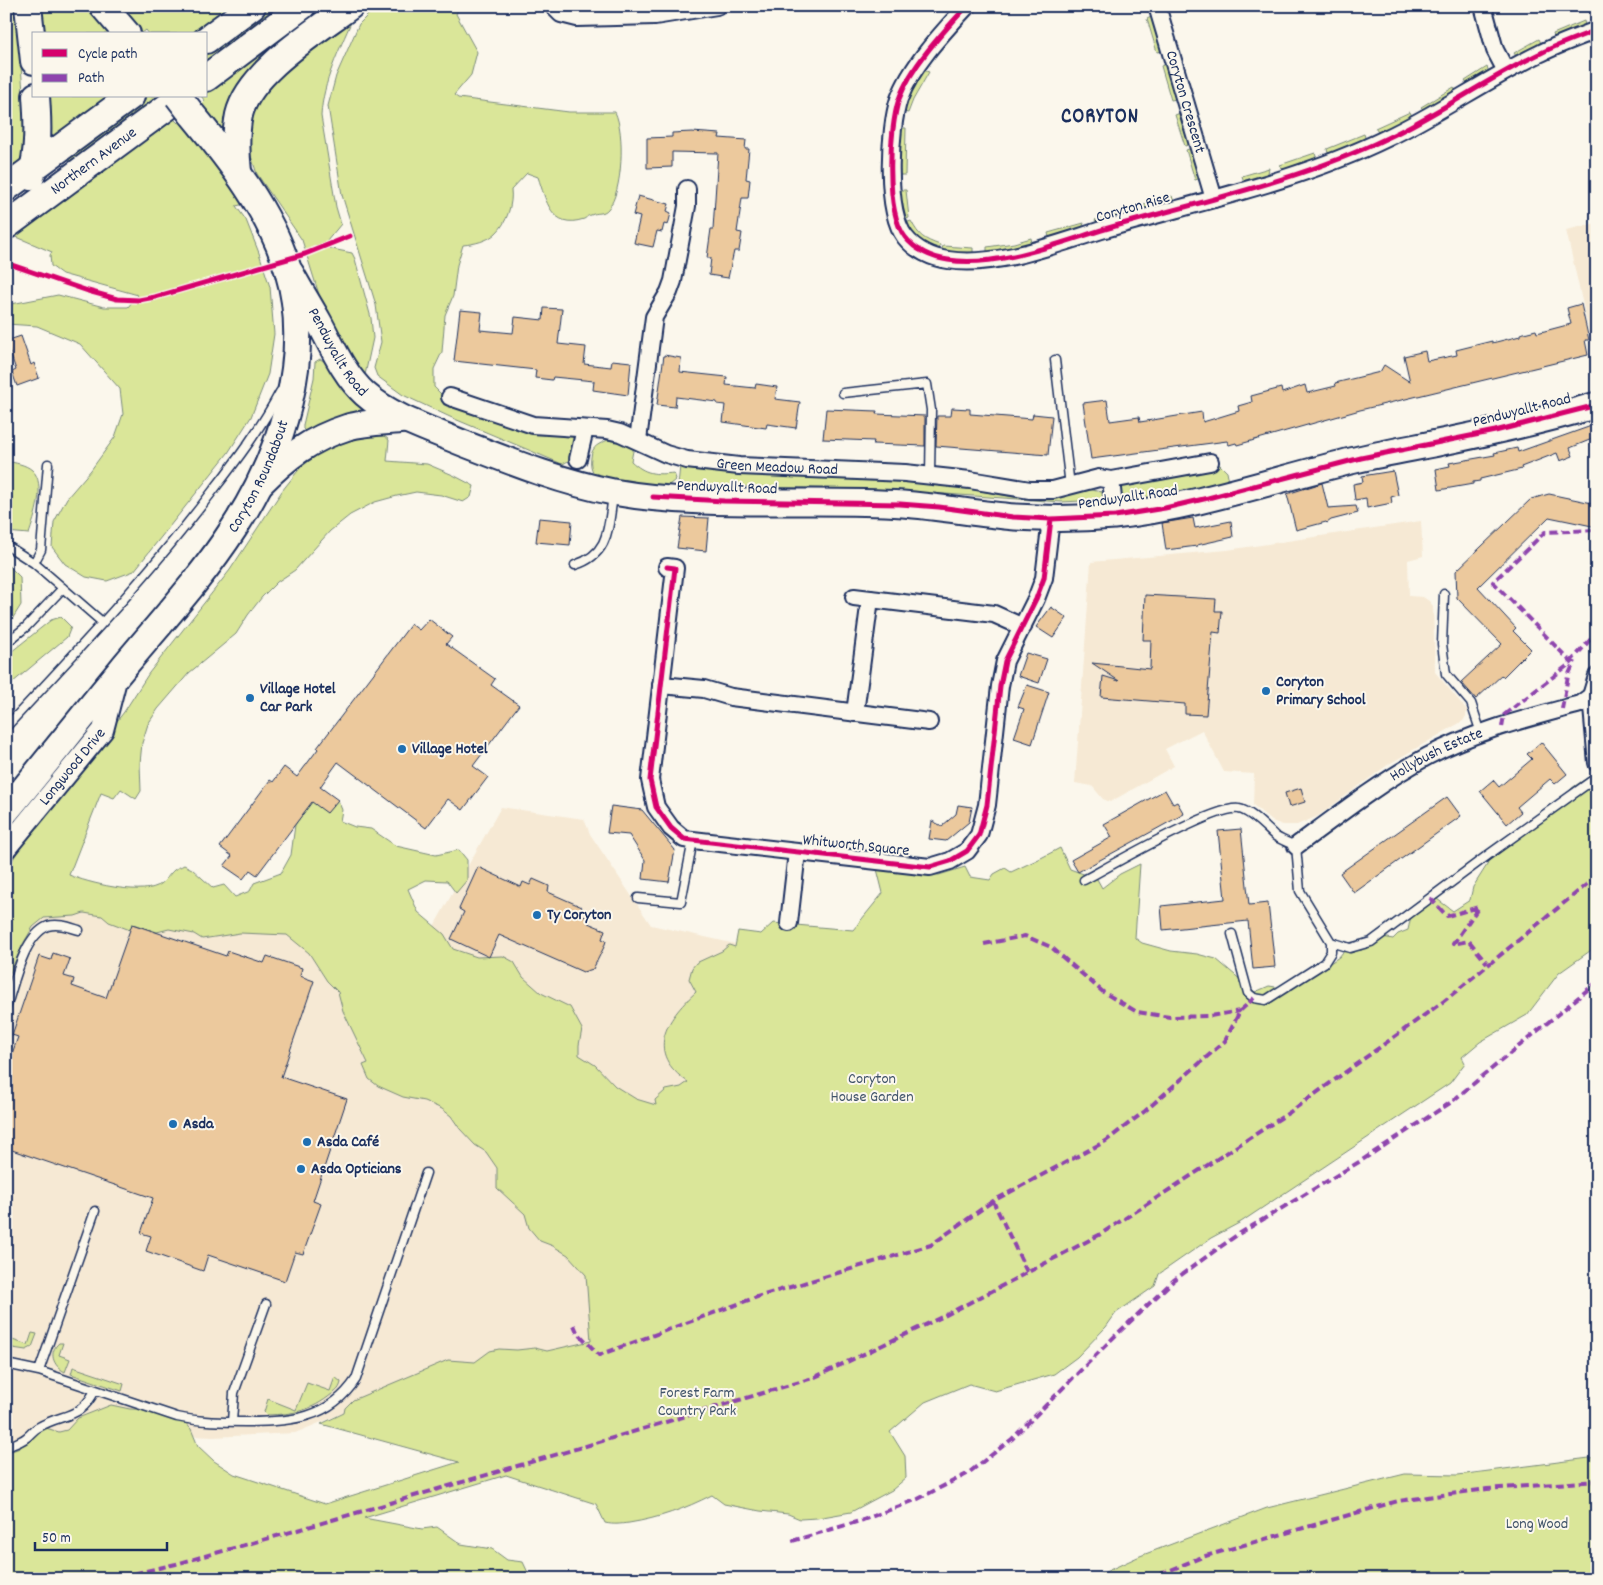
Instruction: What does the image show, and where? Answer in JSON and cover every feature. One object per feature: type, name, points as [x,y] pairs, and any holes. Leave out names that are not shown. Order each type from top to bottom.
[{"type":"highway","points":[[28,6],[32,43]]},
{"type":"highway","points":[[103,6],[125,32]]},
{"type":"highway","points":[[208,39],[252,6]]},
{"type":"highway","points":[[208,76],[302,6]]},
{"type":"highway","points":[[238,172],[236,153],[239,114],[252,88],[278,60],[350,6]]},
{"type":"highway","points":[[6,225],[24,197],[34,167],[37,138],[36,98]]},
{"type":"highway","name":"Northern Avenue","points":[[6,188],[128,98]]},
{"type":"highway","name":"Coryton Roundabout","points":[[6,811],[208,563],[234,528],[272,454],[284,421],[293,386],[297,322],[295,298],[288,269],[270,226],[238,172],[183,102]]},
{"type":"highway","name":"Northern Avenue","points":[[6,225],[183,102]]},
{"type":"main road","name":"Pendwyallt Road","points":[[288,269],[353,381],[365,394],[405,420],[537,472],[569,482],[614,492],[665,498],[900,504],[1013,517],[1051,519],[1115,516],[1165,508],[1361,458],[1545,420],[1597,405]]},
{"type":"main road","name":"Pendwyallt Road","points":[[255,489],[292,454],[317,440],[349,427],[405,420]]},
{"type":"street","points":[[554,6],[561,14],[577,18],[717,6]]},
{"type":"street","name":"Coryton Rise","points":[[967,6],[936,41],[908,82],[899,100],[894,119],[891,182],[898,225],[906,238],[918,249],[932,256],[970,262],[990,260],[1048,246],[1320,166],[1386,139],[1541,52],[1597,30]]},
{"type":"street","name":"Coryton Crescent","points":[[1157,6],[1214,198]]},
{"type":"street","points":[[1483,6],[1495,50],[1506,71]]},
{"type":"street","points":[[638,440],[654,318],[673,281],[687,206],[687,189]]},
{"type":"street","name":"Green Meadow Road","points":[[450,398],[533,425],[607,430],[638,440],[666,454],[688,460],[739,466],[905,472],[1030,490],[1053,490],[1099,478],[1111,480],[1210,462]]},
{"type":"street","points":[[578,459],[585,428]]},
{"type":"street","points":[[1111,480],[1115,516]]},
{"type":"street","name":"Whitworth Square","points":[[667,567],[675,568],[650,780],[656,807],[671,828],[684,839],[930,867],[950,862],[967,851],[979,835],[987,806],[1000,686],[1006,660],[1036,600],[1044,578],[1051,519]]},
{"type":"street","points":[[855,713],[862,598],[994,614],[1023,627]]},
{"type":"street","name":"Longwood Drive","points":[[6,848],[102,730],[117,675]]},
{"type":"street","points":[[1597,676],[1591,696],[1597,763]]},
{"type":"street","points":[[661,685],[704,690],[731,697],[929,722]]},
{"type":"street","name":"Hollybush Estate","points":[[1296,846],[1365,796],[1428,756],[1481,733],[1580,704],[1591,696]]},
{"type":"street","points":[[789,922],[797,852]]},
{"type":"lane","points":[[6,727],[102,622],[183,529],[245,449],[268,416],[283,387],[296,350]]},
{"type":"lane","points":[[1055,360],[1070,486]]},
{"type":"lane","points":[[843,393],[927,384],[931,410],[930,475]]},
{"type":"lane","points":[[34,563],[41,550],[48,464]]},
{"type":"lane","points":[[575,565],[586,562],[604,546],[614,492]]},
{"type":"lane","points":[[6,545],[34,563],[102,622]]},
{"type":"lane","points":[[6,643],[26,627],[63,588]]},
{"type":"lane","points":[[1444,594],[1442,644],[1446,674],[1471,703],[1481,733]]},
{"type":"lane","points":[[1331,942],[1350,948],[1371,942],[1597,777]]},
{"type":"lane","points":[[1084,880],[1196,820],[1232,809],[1239,809],[1254,817],[1277,837],[1296,846],[1300,891],[1331,942],[1331,952],[1324,963],[1266,1000],[1254,998],[1248,993],[1232,934]]},
{"type":"lane","points":[[638,898],[682,902],[693,840]]},
{"type":"lane","points":[[6,1008],[28,946],[37,932],[56,925],[79,930]]},
{"type":"lane","points":[[6,1364],[39,1371],[177,1417],[204,1422],[282,1422],[316,1413],[328,1407],[356,1379],[426,1173]]},
{"type":"lane","points":[[39,1371],[95,1211]]},
{"type":"lane","points":[[232,1422],[234,1393],[266,1304]]},
{"type":"lane","points":[[6,1447],[27,1437],[38,1427],[68,1417],[76,1412],[91,1399],[95,1390]]},
{"type":"shaded area","points":[[1597,223],[1597,367],[1566,230]]},
{"type":"shaded area","name":"Coryton Primary School","points":[[1421,521],[1423,556],[1408,560],[1409,596],[1423,597],[1433,606],[1435,672],[1467,710],[1463,721],[1389,764],[1318,816],[1297,825],[1283,825],[1272,821],[1253,805],[1254,774],[1224,772],[1202,730],[1165,749],[1174,766],[1110,802],[1103,799],[1092,786],[1075,783],[1091,562],[1227,550]]},
{"type":"shaded area","points":[[501,807],[584,819],[590,834],[651,925],[736,944],[710,1085],[668,1137],[407,974]]},
{"type":"shaded area","points":[[29,888],[283,929],[309,945],[436,1090],[604,1261],[595,1340],[348,1411],[295,1433],[213,1437],[114,1432],[6,1467],[6,946]]},
{"type":"green space","points":[[6,6],[15,6],[22,82],[25,159],[6,176]]},
{"type":"green space","points":[[41,6],[90,6],[110,32],[44,32]]},
{"type":"green space","points":[[120,6],[235,6],[201,32],[148,32],[146,30],[141,32]]},
{"type":"green space","points":[[269,6],[286,6],[208,64],[208,52]]},
{"type":"green space","points":[[317,6],[331,6],[249,69],[252,73],[225,135],[200,106],[205,101],[203,98],[208,98],[208,89]]},
{"type":"green space","points":[[377,6],[460,6],[456,14],[477,52],[471,75],[454,95],[458,98],[569,112],[615,112],[620,133],[621,162],[617,189],[608,209],[584,219],[573,221],[557,217],[547,203],[538,177],[527,173],[511,190],[508,213],[500,229],[493,236],[485,240],[463,245],[457,265],[453,296],[445,315],[442,352],[434,369],[434,387],[451,404],[572,436],[577,444],[572,456],[565,463],[562,464],[450,417],[403,395],[377,376],[374,368],[381,342],[376,305],[342,195],[328,106],[336,76],[359,24]]},
{"type":"green space","points":[[562,6],[648,6],[645,9],[577,12]]},
{"type":"green space","points":[[1153,18],[1162,51],[1157,52],[1147,19]]},
{"type":"green space","points":[[352,20],[332,66],[322,103],[321,116],[336,207],[341,224],[322,247],[352,253],[355,259],[371,318],[373,338],[365,375],[363,376],[321,301],[302,240],[257,174],[249,150],[250,117],[265,89],[307,52]]},
{"type":"green space","points":[[1584,21],[1585,26],[1556,38],[1554,37],[1553,34]]},
{"type":"green space","points":[[1539,39],[1541,43],[1539,46],[1519,57],[1514,53]]},
{"type":"green space","points":[[1168,65],[1177,96],[1176,99],[1171,100],[1161,66]]},
{"type":"green space","points":[[1487,67],[1489,72],[1470,85],[1467,84],[1465,81]]},
{"type":"green space","points":[[923,70],[929,72],[908,113],[904,112],[905,102]]},
{"type":"green space","points":[[1454,87],[1455,94],[1424,110],[1421,107]]},
{"type":"green space","points":[[48,98],[110,98],[51,139]]},
{"type":"green space","points":[[144,98],[157,98],[159,101],[74,164],[65,157]]},
{"type":"green space","points":[[1410,112],[1411,118],[1381,133],[1375,128]]},
{"type":"green space","points":[[1180,113],[1191,144],[1185,146],[1175,115]]},
{"type":"green space","points":[[172,117],[178,123],[183,119],[245,204],[236,206],[246,220],[270,287],[274,334],[268,374],[251,417],[228,453],[134,571],[107,581],[86,577],[65,564],[52,547],[54,522],[67,498],[91,470],[115,437],[123,414],[120,389],[80,344],[37,326],[6,324],[6,305],[58,295],[104,307],[128,307],[138,295],[62,274],[51,266],[50,255],[52,252],[12,235]]},
{"type":"green space","points":[[906,128],[905,175],[900,175],[899,173],[900,129]]},
{"type":"green space","points":[[1364,134],[1364,140],[1328,153],[1327,149]]},
{"type":"green space","points":[[1192,148],[1201,178],[1195,180],[1186,150]]},
{"type":"green space","points":[[1315,153],[1316,157],[1314,160],[1285,170],[1280,165]]},
{"type":"green space","points":[[1269,168],[1268,174],[1244,182],[1242,176]]},
{"type":"green space","points":[[901,190],[906,190],[909,218],[904,220],[900,192]]},
{"type":"green space","points":[[1172,196],[1174,202],[1146,211],[1144,205]]},
{"type":"green space","points":[[1126,210],[1127,216],[1102,223],[1097,223],[1095,220]]},
{"type":"green space","points":[[911,221],[922,236],[940,245],[939,252],[915,239],[905,223]]},
{"type":"green space","points":[[1084,223],[1082,229],[1053,238],[1049,237],[1048,233]]},
{"type":"green space","points":[[1031,238],[1032,243],[1015,248],[987,252],[987,247]]},
{"type":"green space","points":[[943,246],[973,248],[973,253],[941,252]]},
{"type":"green space","points":[[320,359],[324,361],[338,380],[375,409],[306,432],[303,429],[303,425],[314,378],[315,362]]},
{"type":"green space","points":[[382,434],[389,440],[387,461],[427,464],[453,475],[474,486],[471,497],[463,502],[441,495],[416,492],[397,496],[375,502],[350,515],[330,531],[295,570],[277,582],[262,597],[236,634],[189,673],[158,709],[148,724],[142,743],[140,763],[141,791],[136,799],[121,789],[114,798],[101,793],[69,875],[113,887],[138,889],[160,885],[174,870],[184,865],[192,869],[213,888],[224,885],[235,897],[250,891],[254,883],[281,873],[291,855],[295,825],[307,808],[294,797],[338,800],[342,810],[340,821],[355,827],[371,829],[396,846],[436,855],[459,850],[467,860],[467,880],[456,893],[447,881],[426,880],[408,889],[418,912],[444,934],[453,949],[477,957],[503,956],[514,962],[523,977],[541,993],[570,1007],[582,1029],[579,1055],[595,1065],[615,1086],[636,1099],[656,1105],[655,1100],[666,1090],[681,1087],[688,1082],[675,1071],[667,1060],[663,1048],[664,1037],[669,1025],[685,1003],[696,992],[689,979],[692,968],[696,963],[722,951],[729,945],[735,947],[738,931],[761,934],[773,923],[853,930],[883,893],[877,869],[939,875],[965,867],[970,877],[990,880],[994,874],[1005,868],[1011,872],[1060,848],[1070,869],[1097,879],[1102,888],[1120,874],[1140,864],[1135,938],[1142,943],[1171,951],[1197,954],[1216,959],[1255,992],[1269,986],[1289,989],[1339,957],[1343,952],[1362,950],[1372,935],[1393,939],[1398,934],[1408,930],[1415,907],[1423,902],[1437,899],[1453,911],[1470,900],[1473,887],[1487,865],[1491,849],[1501,840],[1531,827],[1551,814],[1572,788],[1597,771],[1597,946],[1559,973],[1527,1015],[1480,1042],[1462,1057],[1465,1063],[1450,1083],[1241,1222],[1211,1238],[1159,1274],[1155,1286],[1116,1313],[1106,1327],[1077,1357],[1054,1374],[995,1391],[969,1384],[925,1402],[890,1432],[905,1456],[906,1478],[892,1490],[851,1512],[800,1519],[788,1514],[724,1504],[712,1495],[662,1516],[629,1523],[611,1524],[605,1523],[596,1504],[506,1475],[364,1518],[422,1529],[437,1527],[461,1544],[492,1549],[507,1560],[523,1562],[531,1579],[6,1579],[6,1453],[20,1448],[32,1435],[46,1428],[59,1432],[67,1430],[78,1418],[111,1405],[130,1409],[176,1412],[191,1429],[198,1446],[214,1461],[234,1474],[325,1504],[459,1462],[321,1424],[344,1413],[345,1408],[353,1400],[448,1360],[475,1362],[490,1351],[499,1349],[535,1348],[547,1351],[591,1341],[586,1275],[568,1255],[540,1241],[529,1228],[525,1214],[497,1188],[497,1168],[486,1152],[475,1145],[451,1116],[442,1109],[424,1101],[403,1097],[378,1086],[369,1079],[363,1065],[368,1063],[343,1011],[338,992],[327,981],[309,953],[287,935],[240,933],[202,939],[194,934],[169,929],[157,932],[133,924],[130,930],[109,922],[102,916],[84,913],[75,916],[44,918],[33,927],[6,981],[6,870],[22,845],[124,712],[149,673],[230,570],[282,491],[301,467],[329,446],[350,436]]},
{"type":"green space","points":[[608,440],[618,442],[626,440],[634,446],[631,461],[641,469],[651,473],[674,473],[676,479],[663,487],[653,487],[605,481],[598,478],[591,466],[592,453],[596,446]]},
{"type":"green space","points":[[6,461],[26,466],[32,470],[39,483],[38,501],[29,534],[6,532]]},
{"type":"green space","points":[[1220,465],[1227,472],[1229,482],[1157,497],[1147,501],[1119,505],[1120,486],[1207,466]]},
{"type":"green space","points":[[680,466],[916,480],[1027,499],[1054,498],[1086,489],[1102,492],[1103,500],[1061,502],[887,490],[678,485]]},
{"type":"green space","points":[[6,563],[20,577],[21,605],[6,629]]},
{"type":"green space","points":[[61,617],[71,627],[67,637],[6,688],[6,656],[51,620]]},
{"type":"green space","points":[[32,1333],[37,1334],[32,1347],[26,1350],[6,1347],[6,1338],[28,1345]]},
{"type":"green space","points":[[59,1343],[63,1343],[59,1355],[70,1359],[65,1372],[57,1366],[53,1359],[54,1350]]},
{"type":"green space","points":[[73,1367],[124,1384],[122,1391],[71,1374]]},
{"type":"green space","points":[[335,1377],[341,1382],[339,1388],[324,1400],[309,1408],[286,1414],[267,1415],[264,1412],[268,1399],[296,1410],[307,1383],[330,1391]]},
{"type":"green space","name":"Long Wood","points":[[1597,1457],[1597,1579],[1090,1579],[1140,1556],[1267,1508],[1405,1474],[1458,1475]]},
{"type":"building","points":[[672,133],[720,134],[719,138],[746,140],[745,149],[749,149],[746,179],[750,180],[748,198],[742,198],[737,232],[742,233],[739,251],[734,251],[728,278],[709,275],[711,258],[707,258],[711,229],[713,229],[718,153],[672,152],[672,167],[647,168],[647,138],[672,137]]},
{"type":"building","points":[[638,196],[669,204],[667,211],[671,213],[668,225],[664,224],[662,232],[657,231],[653,247],[634,243],[640,217],[633,215]]},
{"type":"building","points":[[1581,304],[1589,340],[1585,340],[1588,355],[1360,410],[1237,445],[1236,443],[1229,445],[1227,441],[1091,459],[1083,403],[1107,400],[1110,421],[1139,417],[1140,422],[1202,412],[1203,422],[1239,411],[1238,406],[1252,402],[1251,396],[1281,388],[1282,393],[1305,385],[1307,393],[1336,386],[1335,383],[1380,372],[1384,365],[1410,382],[1404,356],[1425,351],[1427,361],[1457,355],[1456,350],[1520,336],[1520,334],[1536,330],[1537,333],[1571,324],[1567,308]]},
{"type":"building","points":[[544,308],[562,309],[558,344],[586,347],[584,364],[611,367],[612,360],[631,362],[628,395],[593,390],[594,381],[553,377],[552,380],[535,378],[536,370],[454,361],[460,310],[482,312],[480,330],[513,333],[515,317],[543,320]]},
{"type":"building","points":[[21,336],[31,365],[34,363],[39,378],[17,386],[12,372],[16,370],[6,341]]},
{"type":"building","points":[[664,355],[681,358],[680,372],[727,377],[726,385],[755,388],[756,384],[777,387],[775,399],[800,402],[796,428],[767,424],[766,428],[723,422],[725,405],[717,404],[717,402],[676,397],[675,407],[657,405]]},
{"type":"building","points":[[952,408],[970,409],[970,414],[1032,419],[1033,414],[1052,416],[1048,455],[936,446],[937,416],[951,416]]},
{"type":"building","points":[[826,409],[877,411],[876,414],[925,416],[925,446],[873,444],[874,441],[823,439]]},
{"type":"building","points":[[1597,424],[1597,437],[1570,448],[1573,456],[1560,461],[1557,453],[1521,467],[1522,469],[1480,479],[1480,481],[1473,482],[1473,484],[1439,490],[1436,469],[1450,466],[1449,463],[1495,455],[1494,453],[1517,448],[1518,452]]},
{"type":"building","points":[[1393,471],[1398,495],[1391,497],[1392,503],[1367,508],[1366,498],[1355,500],[1353,484],[1363,482],[1362,476]]},
{"type":"building","points":[[1322,483],[1328,508],[1356,506],[1358,513],[1296,530],[1287,494]]},
{"type":"building","points":[[1549,494],[1597,504],[1597,527],[1549,517],[1478,587],[1516,628],[1513,631],[1531,649],[1503,677],[1502,675],[1476,699],[1461,682],[1502,644],[1457,598],[1456,571],[1531,499]]},
{"type":"building","points":[[682,517],[709,518],[706,551],[677,548]]},
{"type":"building","points":[[539,518],[572,521],[570,545],[536,542]]},
{"type":"building","points":[[1193,518],[1195,528],[1231,521],[1233,537],[1197,546],[1166,550],[1162,523]]},
{"type":"building","points":[[1145,595],[1216,599],[1215,611],[1222,611],[1220,633],[1213,632],[1206,715],[1185,714],[1185,704],[1101,697],[1103,676],[1119,681],[1092,663],[1150,669],[1151,640],[1143,640]]},
{"type":"building","points":[[1051,607],[1067,618],[1053,638],[1036,627]]},
{"type":"building","name":"Village Hotel","points":[[429,619],[452,637],[446,644],[495,679],[491,685],[519,705],[473,766],[488,777],[463,810],[448,799],[426,828],[338,762],[320,787],[338,800],[327,813],[312,802],[257,875],[250,870],[243,879],[224,866],[232,856],[220,847],[270,780],[273,782],[284,767],[297,777],[411,624],[419,630]]},
{"type":"building","points":[[1026,653],[1047,659],[1039,683],[1018,676]]},
{"type":"building","points":[[1027,685],[1049,692],[1032,744],[1014,738],[1024,709],[1018,707]]},
{"type":"building","points":[[1541,742],[1567,774],[1555,784],[1550,779],[1517,807],[1521,812],[1507,824],[1480,791],[1493,780],[1499,787],[1532,759],[1527,754]]},
{"type":"building","points":[[1301,788],[1305,802],[1289,807],[1285,793]]},
{"type":"building","points":[[1165,790],[1173,804],[1177,802],[1184,814],[1078,872],[1071,860],[1112,837],[1104,824]]},
{"type":"building","points":[[1447,797],[1461,816],[1354,893],[1340,873]]},
{"type":"building","points":[[958,805],[972,807],[969,822],[946,841],[929,839],[932,821],[942,826],[956,814]]},
{"type":"building","points":[[611,806],[642,810],[675,850],[669,882],[643,879],[645,860],[629,835],[607,833]]},
{"type":"building","points":[[1241,829],[1249,905],[1268,903],[1275,967],[1253,969],[1248,921],[1163,930],[1161,906],[1225,899],[1218,831]]},
{"type":"building","points":[[478,867],[521,887],[523,882],[530,885],[533,879],[549,886],[548,892],[582,907],[579,914],[590,919],[588,923],[605,930],[602,939],[606,941],[593,969],[583,972],[499,935],[489,957],[451,939],[464,912],[459,909]]},
{"type":"building","name":"Asda","points":[[132,924],[226,956],[228,951],[264,963],[267,956],[302,968],[300,976],[314,981],[281,1077],[347,1099],[313,1201],[321,1204],[303,1254],[295,1252],[285,1281],[208,1255],[203,1271],[146,1251],[151,1236],[141,1233],[153,1198],[6,1148],[6,1070],[18,1037],[12,1035],[39,956],[51,960],[53,953],[70,959],[64,976],[74,979],[72,986],[106,998]]},
{"type":"marked path","points":[[1573,664],[1493,582],[1545,532],[1597,530]]},
{"type":"marked path","points":[[1502,727],[1504,715],[1567,666],[1597,632]]},
{"type":"marked path","points":[[1562,709],[1568,676],[1575,661]]},
{"type":"marked path","points":[[111,1579],[176,1564],[284,1534],[813,1378],[944,1316],[1099,1235],[1290,1112],[1444,1001],[1597,876]]},
{"type":"marked path","points":[[1430,898],[1447,916],[1479,907],[1453,944],[1469,941],[1487,963]]},
{"type":"marked path","points":[[984,944],[1025,936],[1051,947],[1103,992],[1137,1012],[1170,1017],[1210,1016],[1240,1011]]},
{"type":"marked path","points":[[792,1541],[863,1520],[918,1499],[967,1474],[1012,1439],[1174,1280],[1237,1235],[1359,1162],[1450,1103],[1597,982]]},
{"type":"marked path","points":[[1027,1272],[993,1201],[1106,1141],[1145,1111],[1225,1041],[1240,1011],[1254,998]]},
{"type":"marked path","points":[[574,1325],[577,1332],[599,1355],[757,1297],[931,1245],[993,1201]]},
{"type":"marked path","points":[[1149,1579],[1202,1557],[1398,1501],[1487,1489],[1597,1481]]},
{"type":"cycle path","points":[[967,6],[928,50],[904,87],[896,112],[891,149],[894,209],[905,237],[914,246],[930,255],[942,259],[967,262],[1027,253],[1105,229],[1248,190],[1319,167],[1387,138],[1426,118],[1521,63],[1597,30]]},
{"type":"cycle path","points":[[6,263],[88,291],[117,299],[139,300],[305,254],[350,236]]},
{"type":"cycle path","points":[[653,497],[724,501],[900,504],[1013,517],[1051,519],[1115,516],[1165,508],[1361,458],[1495,431],[1597,405]]},
{"type":"cycle path","points":[[667,567],[675,568],[650,780],[656,807],[671,828],[684,839],[930,867],[950,861],[967,851],[979,835],[987,805],[1000,686],[1005,661],[1036,599],[1044,578],[1051,519]]},
{"type":"place","name":"Coryton Primary School","points":[[1266,691]]},
{"type":"place","name":"Village Hotel Car Park","points":[[250,698]]},
{"type":"place","name":"Village Hotel","points":[[402,749]]},
{"type":"place","name":"Ty Coryton","points":[[537,915]]},
{"type":"place","name":"Asda","points":[[173,1124]]},
{"type":"place","name":"Asda Café","points":[[307,1142]]},
{"type":"place","name":"Asda Opticians","points":[[301,1169]]},
{"type":"district","name":"CORYTON","points":[[1100,118]]},
{"type":"park label","name":"Coryton House Garden","points":[[872,1088]]},
{"type":"park label","name":"Forest Farm Country Park","points":[[697,1402]]}]
